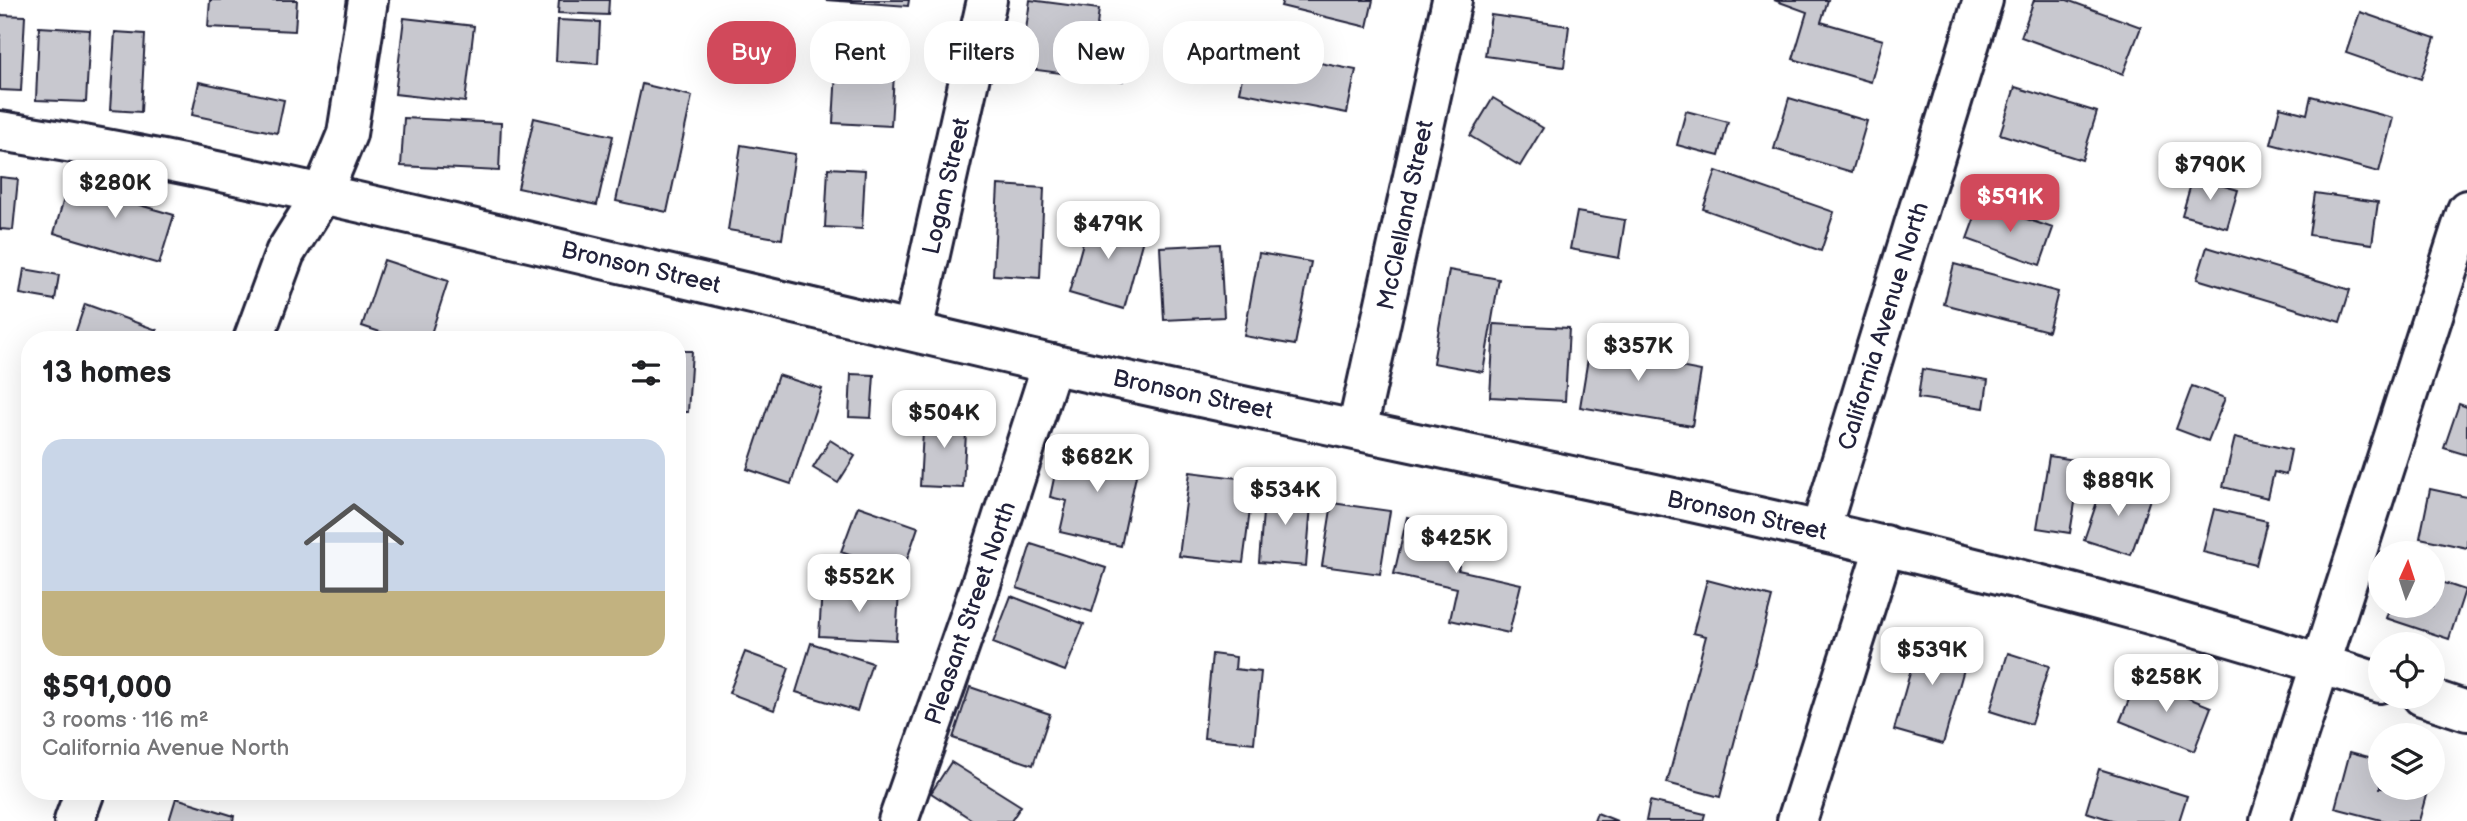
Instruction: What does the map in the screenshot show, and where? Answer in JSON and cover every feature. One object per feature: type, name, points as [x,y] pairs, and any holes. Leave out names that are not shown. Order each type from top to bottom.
[{"type":"street","points":[[256,331],[285,253],[322,194],[348,134],[368,0]]},
{"type":"street","name":"Logan Street","points":[[913,330],[987,0]]},
{"type":"street","name":"McClelland Street","points":[[1357,430],[1452,0]]},
{"type":"street","name":"California Avenue North","points":[[1820,531],[1983,0]]},
{"type":"street","name":"Bronson Street","points":[[0,131],[103,147],[322,194],[1052,364],[1885,545],[2096,597],[2368,679]]},
{"type":"street","points":[[2270,821],[2467,210]]},
{"type":"street","name":"Pleasant Street North","points":[[898,821],[980,587],[1052,364]]},
{"type":"street","points":[[1797,821],[1885,545]]},
{"type":"street","points":[[2445,704],[2467,711]]},
{"type":"street","points":[[74,821],[82,800]]},
{"type":"building","points":[[210,0],[297,0],[295,31],[208,27]]},
{"type":"building","points":[[559,0],[609,0],[608,15],[558,13]]},
{"type":"building","points":[[825,0],[909,0],[908,6]]},
{"type":"building","points":[[1030,0],[1099,9],[1098,21],[1053,21],[1053,72],[1039,70],[1039,21],[1027,21]]},
{"type":"building","points":[[1283,0],[1373,0],[1367,27],[1281,6]]},
{"type":"building","points":[[1774,0],[1828,0],[1821,22],[1883,40],[1871,82],[1793,59],[1807,12]]},
{"type":"building","points":[[2034,0],[2067,0],[2141,27],[2123,74],[2021,37]]},
{"type":"building","points":[[2360,12],[2435,38],[2421,79],[2346,53]]},
{"type":"building","points":[[0,15],[25,16],[21,91],[0,90]]},
{"type":"building","points":[[1491,15],[1569,26],[1564,67],[1485,56]]},
{"type":"building","points":[[404,18],[474,26],[465,102],[395,94]]},
{"type":"building","points":[[558,20],[600,22],[598,64],[556,61]]},
{"type":"building","points":[[39,27],[90,30],[86,102],[36,100]]},
{"type":"building","points":[[115,32],[145,34],[141,112],[110,110]]},
{"type":"building","points":[[1324,64],[1356,70],[1347,113],[1239,92],[1241,84],[1324,84]]},
{"type":"building","points":[[199,82],[284,100],[277,133],[192,115]]},
{"type":"building","points":[[642,84],[692,96],[667,212],[616,201]]},
{"type":"building","points":[[835,84],[893,84],[891,126],[833,123]]},
{"type":"building","points":[[2015,87],[2097,112],[2082,160],[2000,134]]},
{"type":"building","points":[[2311,96],[2393,118],[2379,172],[2271,144],[2280,107],[2307,114]]},
{"type":"building","points":[[1493,98],[1543,128],[1520,166],[1470,136]]},
{"type":"building","points":[[1789,98],[1867,121],[1852,172],[1774,149]]},
{"type":"building","points":[[1686,111],[1728,122],[1719,156],[1677,145]]},
{"type":"building","points":[[404,118],[501,123],[499,171],[401,166]]},
{"type":"building","points":[[534,118],[613,136],[597,205],[518,188]]},
{"type":"building","points":[[741,145],[795,154],[782,239],[728,230]]},
{"type":"building","points":[[100,167],[133,177],[126,201],[174,215],[159,264],[54,233],[65,195],[90,203]]},
{"type":"building","points":[[828,168],[865,170],[862,229],[825,227]]},
{"type":"building","points":[[1716,171],[1834,212],[1821,251],[1703,209]]},
{"type":"building","points":[[0,177],[18,179],[13,230],[0,229]]},
{"type":"building","points":[[2193,177],[2238,190],[2227,228],[2182,215]]},
{"type":"building","points":[[998,185],[1044,188],[1040,278],[993,275]]},
{"type":"building","points":[[2315,193],[2378,202],[2372,244],[2309,235]]},
{"type":"building","points":[[1980,203],[2053,228],[2040,265],[1967,239]]},
{"type":"building","points":[[1577,212],[1625,220],[1619,258],[1570,249]]},
{"type":"building","points":[[1091,214],[1146,228],[1124,309],[1069,293]]},
{"type":"building","points":[[1220,244],[1224,317],[1164,320],[1160,247]]},
{"type":"building","points":[[2207,247],[2350,290],[2340,322],[2197,279]]},
{"type":"building","points":[[1259,253],[1311,262],[1295,345],[1244,336]]},
{"type":"building","points":[[384,260],[448,281],[432,331],[377,331],[362,326]]},
{"type":"building","points":[[1954,264],[2058,292],[2048,331],[1944,304]]},
{"type":"building","points":[[24,269],[59,275],[55,300],[20,294]]},
{"type":"building","points":[[1449,270],[1499,279],[1483,372],[1433,363]]},
{"type":"building","points":[[85,304],[157,330],[157,331],[76,331]]},
{"type":"building","points":[[1494,324],[1569,328],[1565,401],[1490,397]]},
{"type":"building","points":[[1592,334],[1651,344],[1648,361],[1701,371],[1692,426],[1580,407]]},
{"type":"building","points":[[686,351],[692,351],[688,412]]},
{"type":"building","points":[[1922,369],[1988,380],[1984,408],[1918,398]]},
{"type":"building","points":[[851,374],[874,375],[871,418],[849,417]]},
{"type":"building","points":[[778,375],[822,389],[791,484],[747,469]]},
{"type":"building","points":[[2192,386],[2225,398],[2208,441],[2176,429]]},
{"type":"building","points":[[2459,404],[2467,407],[2467,455],[2444,448]]},
{"type":"building","points":[[924,412],[967,414],[963,488],[920,486]]},
{"type":"building","points":[[2235,437],[2291,450],[2286,475],[2274,472],[2268,498],[2223,487]]},
{"type":"building","points":[[830,440],[855,456],[838,483],[813,468]]},
{"type":"building","points":[[1076,444],[1140,457],[1121,546],[1060,532],[1067,501],[1050,497],[1056,469],[1070,472]]},
{"type":"building","points":[[2049,456],[2082,461],[2070,533],[2037,528]]},
{"type":"building","points":[[1190,472],[1254,480],[1243,563],[1179,556]]},
{"type":"building","points":[[2104,481],[2151,496],[2131,555],[2084,540]]},
{"type":"building","points":[[1265,488],[1312,493],[1306,566],[1259,562]]},
{"type":"building","points":[[2430,489],[2467,497],[2467,548],[2445,543],[2445,541],[2420,538]]},
{"type":"building","points":[[1332,503],[1390,511],[1380,574],[1322,566]]},
{"type":"building","points":[[858,506],[918,527],[902,574],[841,552]]},
{"type":"building","points":[[2214,509],[2267,521],[2256,565],[2203,552]]},
{"type":"building","points":[[1407,517],[1467,530],[1458,570],[1521,584],[1509,633],[1450,620],[1457,588],[1394,574]]},
{"type":"building","points":[[1031,544],[1106,568],[1092,612],[1017,588]]},
{"type":"building","points":[[1707,580],[1772,597],[1720,797],[1667,783],[1706,636],[1693,633]]},
{"type":"building","points":[[2445,583],[2465,590],[2449,639],[2445,638],[2445,632],[2428,632],[2386,618],[2445,618]]},
{"type":"building","points":[[822,588],[899,592],[896,640],[819,636]]},
{"type":"building","points":[[1011,596],[1084,624],[1065,671],[993,643]]},
{"type":"building","points":[[1922,630],[1971,644],[1943,744],[1894,730]]},
{"type":"building","points":[[811,643],[872,663],[857,711],[796,692]]},
{"type":"building","points":[[745,652],[789,668],[774,710],[729,693]]},
{"type":"building","points":[[2008,653],[2049,666],[2031,724],[1990,711]]},
{"type":"building","points":[[1212,654],[1236,657],[1235,669],[1261,672],[1254,743],[1204,738]]},
{"type":"building","points":[[2138,678],[2211,707],[2194,751],[2120,721]]},
{"type":"building","points":[[970,687],[1050,714],[1033,765],[953,738]]},
{"type":"building","points":[[2350,752],[2368,757],[2368,800],[2425,800],[2419,821],[2385,821],[2335,808]]},
{"type":"building","points":[[951,762],[1021,806],[1011,821],[974,821],[931,793]]},
{"type":"building","points":[[2099,769],[2187,796],[2179,821],[2115,821],[2086,812]]},
{"type":"building","points":[[175,800],[234,816],[233,821],[169,821]]},
{"type":"building","points":[[1650,801],[1705,814],[1703,821],[1646,821]]},
{"type":"building","points":[[1597,813],[1617,821],[1594,821]]}]
